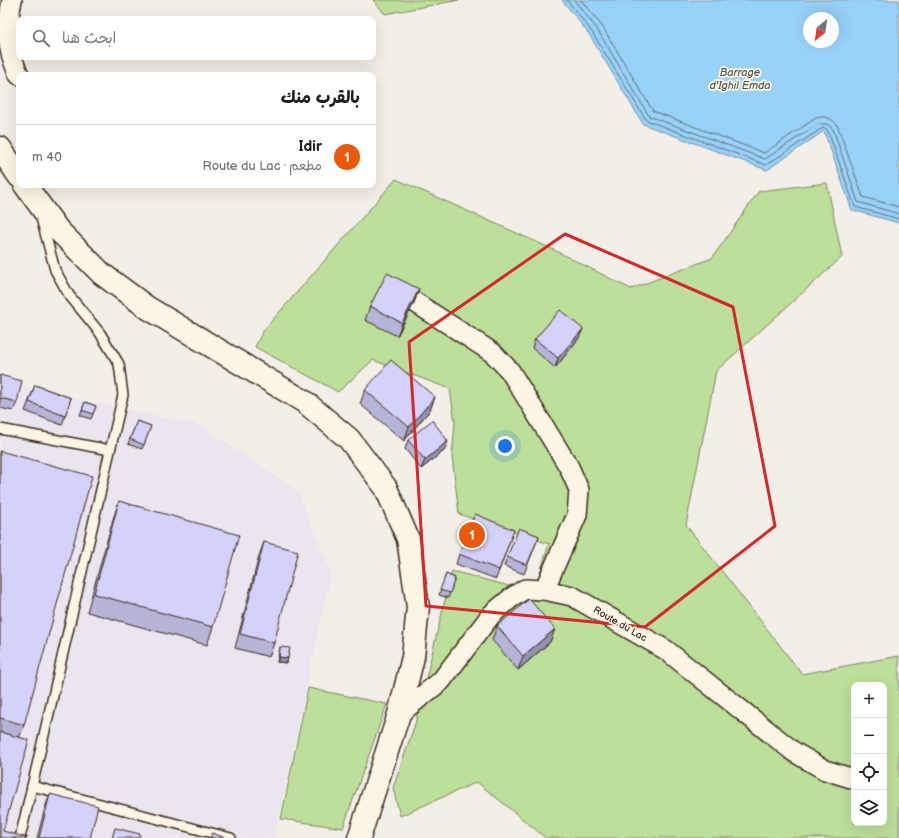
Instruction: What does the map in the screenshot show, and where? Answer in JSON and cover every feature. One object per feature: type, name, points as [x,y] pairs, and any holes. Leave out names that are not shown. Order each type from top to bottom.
[{"type":"main road","points":[[0,148],[16,172]]},
{"type":"main road","points":[[34,191],[58,230],[78,252],[123,291],[148,308],[305,402],[349,439],[386,488],[408,539],[418,607],[414,657],[399,714],[359,838]]},
{"type":"street","points":[[12,0],[7,27],[8,43],[18,72]]},
{"type":"street","points":[[413,301],[493,353],[510,371],[570,467],[578,490],[577,515],[544,590]]},
{"type":"street","name":"Route du Lac","points":[[399,714],[441,681],[491,616],[510,598],[526,590],[544,590],[572,596],[666,650],[794,752],[825,770],[851,778]]},
{"type":"lane","points":[[20,838],[123,395],[120,364],[100,333],[69,296],[55,270],[34,191]]},
{"type":"lane","points":[[0,429],[110,450]]},
{"type":"lane","points":[[32,786],[230,838]]},
{"type":"highlighted area","points":[[565,234],[733,307],[775,526],[645,627],[426,606],[409,342]]},
{"type":"shaded area","points":[[0,383],[200,425],[298,492],[331,572],[274,838],[0,838]]},
{"type":"green space","points":[[373,0],[459,0],[385,14]]},
{"type":"green space","points":[[396,179],[550,248],[631,289],[712,258],[759,191],[827,183],[842,257],[716,371],[686,525],[802,674],[899,656],[899,838],[546,838],[477,782],[400,816],[393,788],[415,724],[452,571],[509,586],[537,582],[549,544],[459,514],[452,457],[455,422],[450,389],[373,360],[338,392],[255,347],[263,331]]},
{"type":"green space","points":[[308,688],[387,704],[343,828],[281,819]]},
{"type":"water","name":"Barrage d'Ighil Emda","points":[[562,0],[899,0],[899,223],[852,210],[824,131],[767,170],[643,124],[589,34]]},
{"type":"building","points":[[387,273],[419,289],[402,323],[370,306]]},
{"type":"building","points":[[560,310],[583,329],[558,358],[535,339]]},
{"type":"building","points":[[391,360],[435,397],[409,427],[365,390]]},
{"type":"building","points":[[0,375],[22,381],[17,402],[0,398]]},
{"type":"building","points":[[35,385],[71,398],[65,416],[29,402]]},
{"type":"building","points":[[85,402],[96,406],[93,414],[82,410]]},
{"type":"building","points":[[432,420],[448,441],[425,460],[408,440]]},
{"type":"building","points":[[137,421],[151,426],[144,445],[130,439]]},
{"type":"building","points":[[0,451],[92,476],[24,725],[0,718]]},
{"type":"building","points":[[119,501],[239,535],[213,627],[94,594]]},
{"type":"building","points":[[475,514],[514,530],[499,570],[459,554]]},
{"type":"building","points":[[519,528],[539,536],[527,565],[507,557]]},
{"type":"building","points":[[264,542],[298,551],[274,643],[240,634]]},
{"type":"building","points":[[446,574],[455,578],[450,593],[440,590]]},
{"type":"building","points":[[529,599],[555,629],[523,656],[497,626]]},
{"type":"building","points":[[280,647],[290,648],[288,658],[279,657]]},
{"type":"building","points":[[0,732],[29,740],[3,831],[28,838],[0,838]]},
{"type":"building","points":[[50,794],[98,806],[90,838],[39,838]]},
{"type":"building","points":[[115,828],[140,834],[139,838],[112,838]]},
{"type":"building","points":[[212,833],[226,838],[210,838]]},
{"type":"place","name":"Idir","points":[[472,535]]}]
